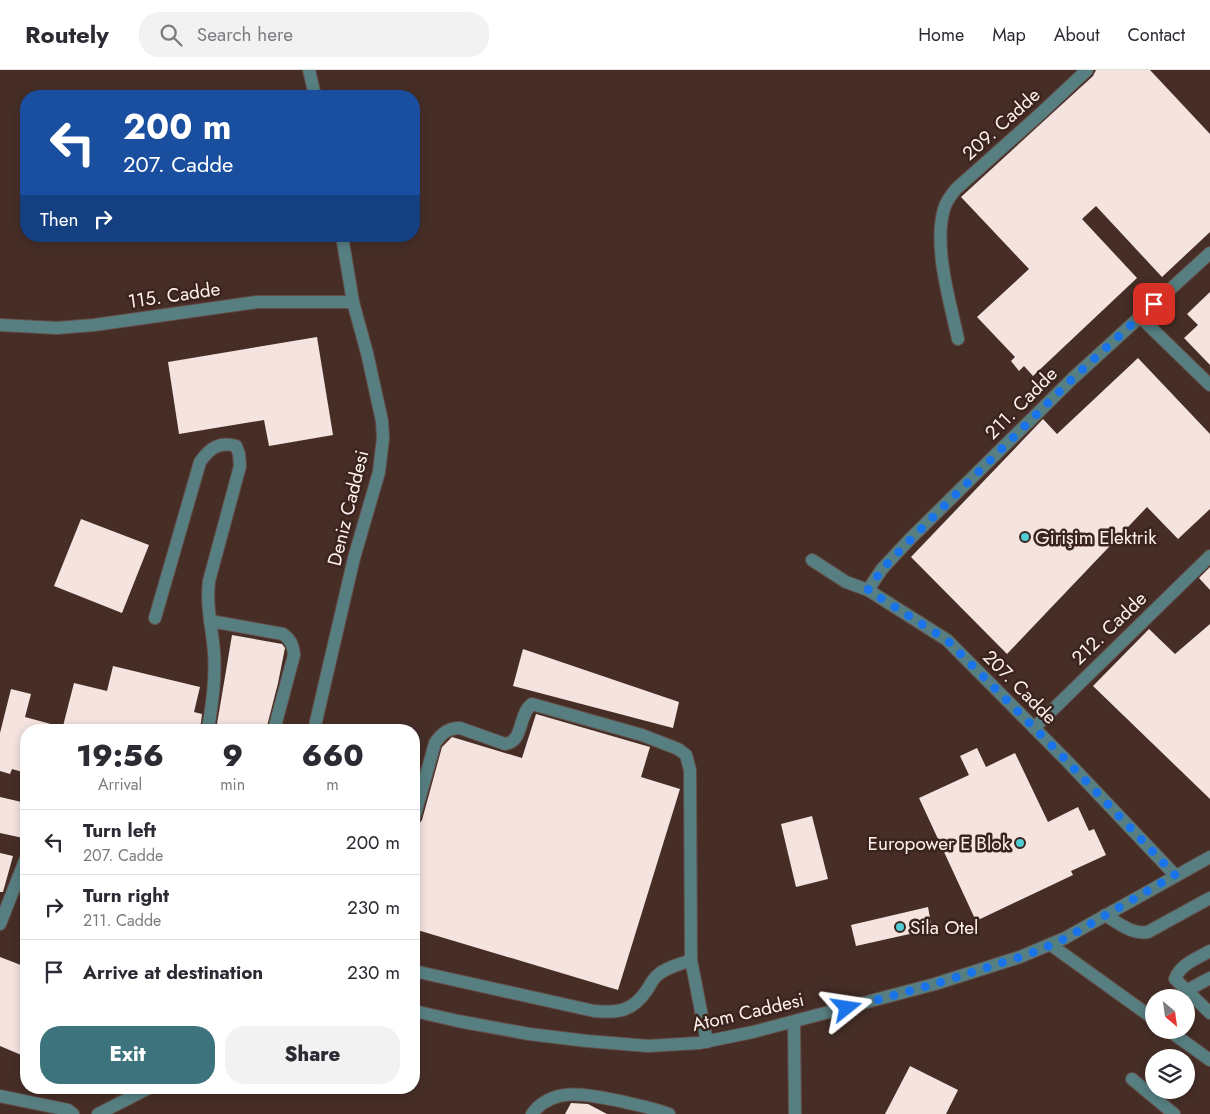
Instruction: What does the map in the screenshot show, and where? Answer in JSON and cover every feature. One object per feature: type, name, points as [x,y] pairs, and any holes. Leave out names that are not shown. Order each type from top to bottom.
[{"type":"street","points":[[309,70],[314,90]]},
{"type":"street","name":"209. Cadde","points":[[958,339],[948,295],[940,243],[940,225],[944,208],[956,189],[1087,70]]},
{"type":"street","name":"Deniz Caddesi","points":[[315,724],[354,558],[379,472],[383,438],[382,421],[367,353],[353,302],[343,242]]},
{"type":"street","name":"211. Cadde","points":[[868,590],[882,569],[909,540],[1072,379],[1210,253]]},
{"type":"street","name":"115. Cadde","points":[[0,326],[57,328],[94,325],[257,302],[353,302]]},
{"type":"street","points":[[1140,317],[1210,385]]},
{"type":"street","points":[[155,618],[200,462],[207,452],[227,444],[236,446],[240,466],[209,581],[207,600],[215,669],[214,697],[209,724]]},
{"type":"street","name":"212. Cadde","points":[[1034,728],[1210,556]]},
{"type":"street","name":"207. Cadde","points":[[812,560],[846,582],[868,590],[947,640],[1175,875]]},
{"type":"street","points":[[210,621],[283,634],[292,644],[294,654],[276,724]]},
{"type":"street","points":[[420,797],[435,743],[442,733],[454,728],[460,728],[505,744],[510,743],[515,740],[526,708],[532,704],[642,735],[678,749],[686,755],[690,770],[691,960],[707,1042]]},
{"type":"street","name":"Atom Caddesi","points":[[420,1012],[458,1021],[529,1034],[587,1041],[648,1046],[673,1046],[707,1042],[794,1022],[935,984],[1020,957],[1051,945],[1210,857]]},
{"type":"street","points":[[0,924],[20,873]]},
{"type":"street","points":[[1105,915],[1136,932],[1148,932],[1210,898]]},
{"type":"street","points":[[1051,945],[1145,1013]]},
{"type":"street","points":[[1184,989],[1175,979],[1177,973],[1182,967],[1210,951]]},
{"type":"street","points":[[420,972],[594,1012],[616,1013],[631,1008],[659,973],[691,960]]},
{"type":"street","points":[[1190,989],[1210,978]]},
{"type":"street","points":[[1195,999],[1210,1013]]},
{"type":"street","points":[[794,1022],[795,1114]]},
{"type":"street","points":[[1181,1039],[1210,1060]]},
{"type":"street","points":[[1132,1080],[1174,1114]]},
{"type":"street","points":[[532,1114],[541,1104],[549,1100],[580,1093],[669,1114]]},
{"type":"street","points":[[98,1114],[137,1094]]},
{"type":"street","points":[[0,1096],[68,1110],[73,1114]]},
{"type":"building","points":[[1096,70],[1150,70],[1210,134],[1210,232],[1162,277],[1096,206],[1082,219],[1137,278],[1033,376],[1024,366],[1019,371],[1011,361],[1015,357],[977,317],[1029,269],[961,197],[1093,76]]},
{"type":"building","points":[[1210,292],[1210,365],[1184,338],[1198,325],[1187,314]]},
{"type":"building","points":[[317,337],[333,435],[269,446],[264,420],[179,434],[168,362]]},
{"type":"building","name":"Girişim Elektrik","points":[[1138,358],[1210,434],[1210,509],[1178,539],[1147,507],[1007,654],[911,557],[1043,419],[1057,434]]},
{"type":"building","points":[[81,519],[149,545],[122,613],[54,586]]},
{"type":"building","points":[[1210,567],[1210,590],[1199,578]]},
{"type":"building","points":[[1210,624],[1210,799],[1093,686],[1149,629],[1175,654]]},
{"type":"building","points":[[232,635],[282,644],[285,648],[268,724],[217,724]]},
{"type":"building","points":[[523,649],[679,702],[673,728],[513,686]]},
{"type":"building","points":[[113,666],[200,687],[194,712],[202,714],[201,724],[64,724],[74,683],[107,691]]},
{"type":"building","points":[[11,689],[31,694],[25,717],[51,724],[20,724],[20,771],[12,769],[10,774],[0,771],[0,733]]},
{"type":"building","points":[[536,714],[650,747],[641,777],[680,789],[618,990],[420,931],[420,823],[442,747],[452,737],[522,758]]},
{"type":"building","name":"Europower E Blok","points":[[977,748],[986,767],[1015,753],[1048,822],[1078,807],[1089,831],[1094,829],[1106,855],[1071,871],[1073,875],[976,921],[919,798],[969,775],[960,756]]},
{"type":"building","points":[[0,797],[20,802],[20,837],[0,833]]},
{"type":"building","points":[[812,816],[828,879],[796,887],[781,824]]},
{"type":"building","points":[[0,853],[13,856],[3,892],[0,892]]},
{"type":"building","points":[[928,907],[932,929],[856,946],[851,925]]},
{"type":"building","points":[[0,957],[20,965],[20,1054],[0,1046]]},
{"type":"building","points":[[910,1066],[958,1090],[946,1114],[885,1114]]},
{"type":"building","points":[[571,1103],[588,1104],[607,1114],[565,1114]]},
{"type":"place","name":"Girişim Elektrik","points":[[1025,537]]},
{"type":"place","name":"Europower E Blok","points":[[1020,843]]},
{"type":"place","name":"Sila Otel","points":[[900,927]]},
{"type":"route","points":[[847,1008],[935,984],[1042,949],[1066,938],[1175,875],[1066,760],[947,640],[868,590],[882,569],[909,540],[1072,379],[1154,304]]}]
